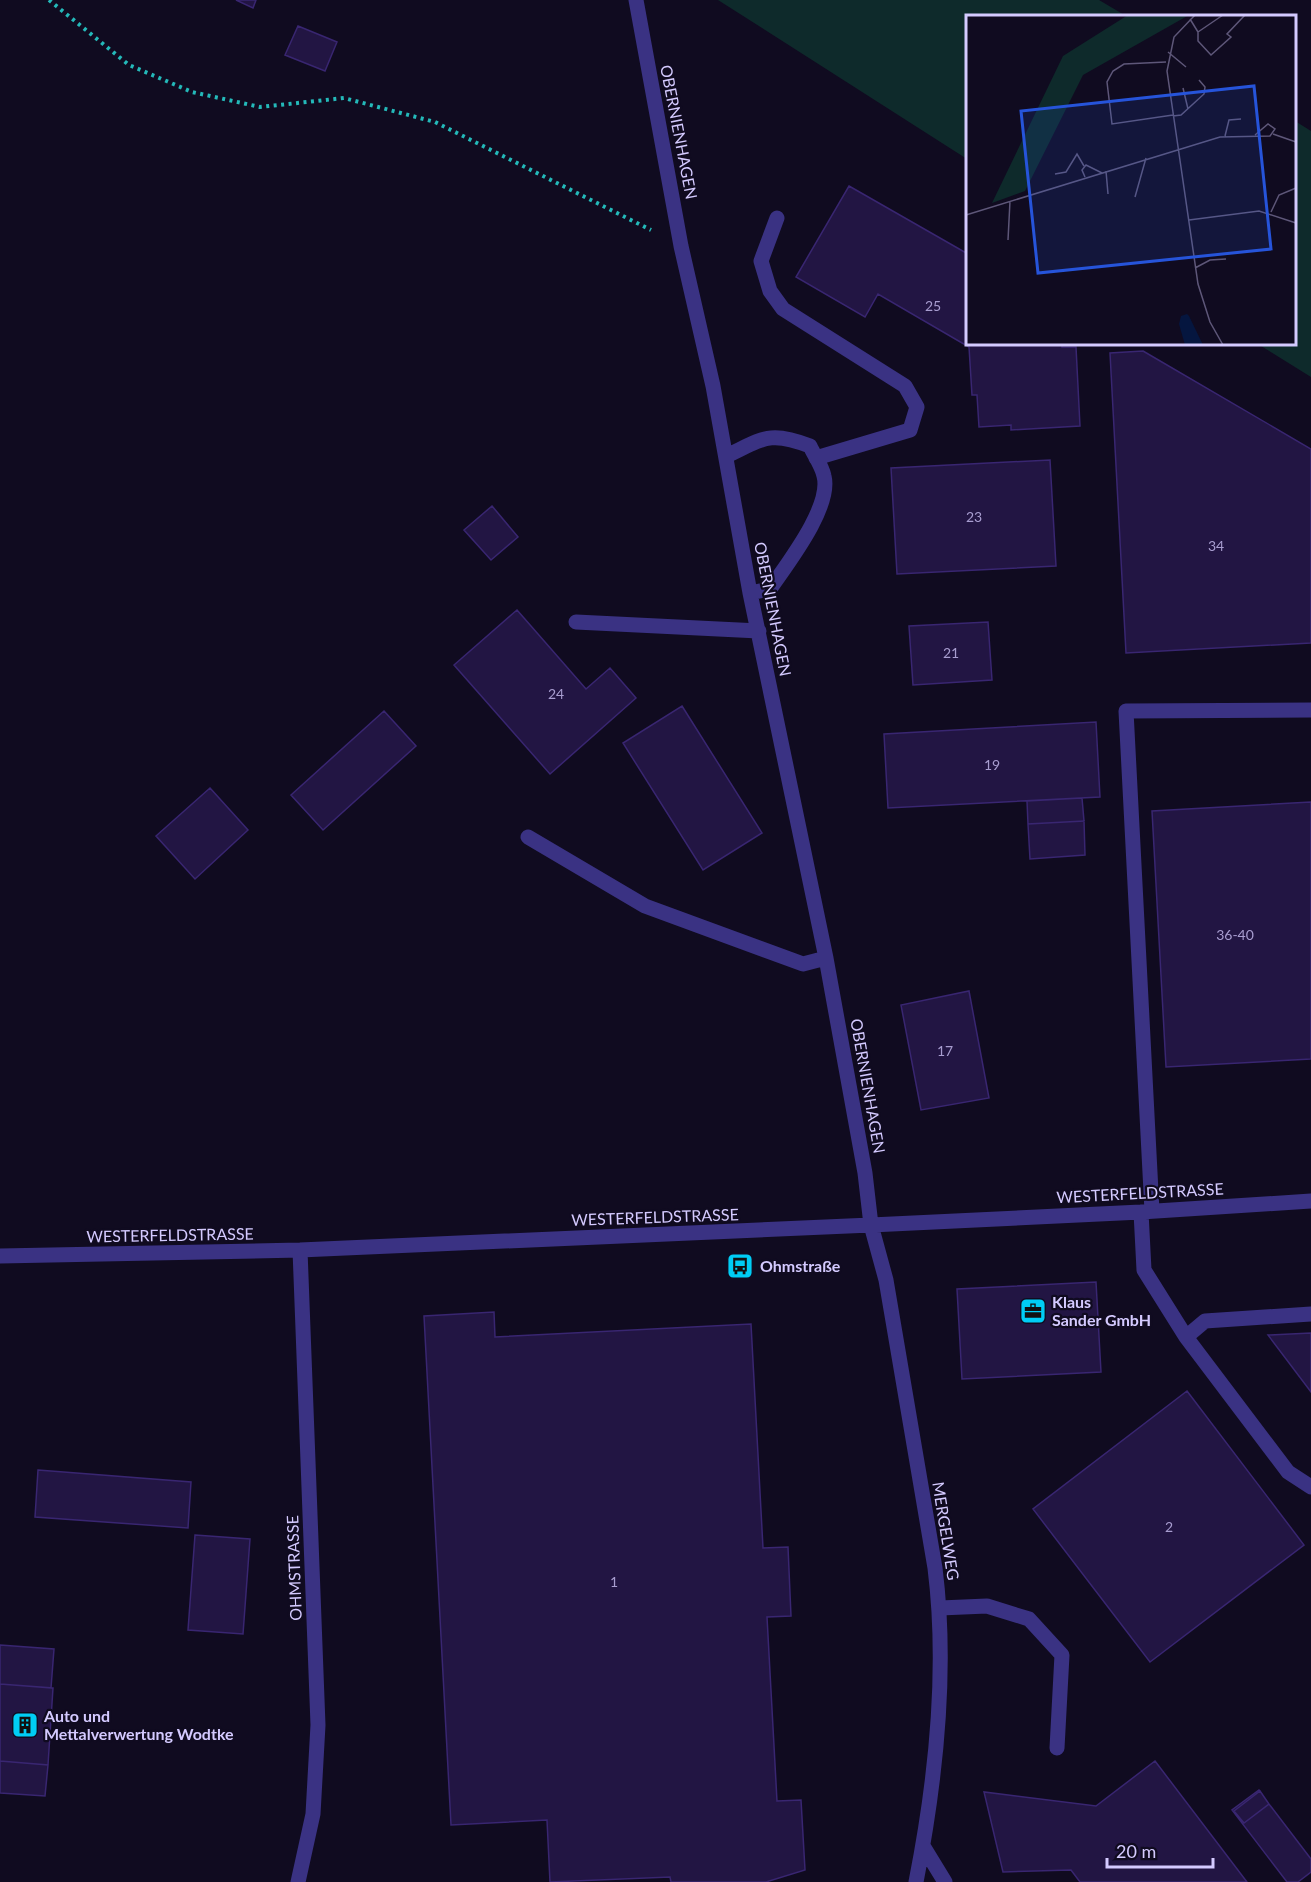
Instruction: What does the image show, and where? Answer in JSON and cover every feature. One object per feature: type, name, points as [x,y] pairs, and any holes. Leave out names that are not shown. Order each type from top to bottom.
[{"type":"street","name":"OBERNIENHAGEN","points":[[636,0],[681,246],[713,386],[750,593],[826,958],[865,1173],[871,1225]]},
{"type":"street","points":[[777,218],[761,261],[770,291],[783,309],[905,386],[917,407],[910,430],[816,458]]},
{"type":"street","points":[[726,456],[767,437],[789,438],[810,446],[825,477],[821,503],[810,529],[770,589],[750,593]]},
{"type":"street","points":[[576,622],[759,632]]},
{"type":"street","points":[[1311,710],[1126,711],[1147,1211],[1144,1270],[1186,1337],[1288,1472],[1311,1487]]},
{"type":"street","points":[[528,837],[645,906],[803,964],[826,958]]},
{"type":"street","name":"WESTERFELDSTRASSE","points":[[0,1256],[300,1250],[871,1225],[1311,1201]]},
{"type":"street","name":"MERGELWEG","points":[[871,1225],[886,1280],[940,1608],[939,1698],[935,1756],[916,1882]]},
{"type":"street","name":"OHMSTRASSE","points":[[298,1882],[313,1814],[318,1725],[300,1250]]},
{"type":"street","points":[[1186,1337],[1205,1322],[1311,1314]]},
{"type":"street","points":[[940,1608],[987,1606],[1029,1619],[1062,1655],[1057,1748]]},
{"type":"street","points":[[923,1846],[945,1882]]},
{"type":"path","points":[[49,0],[129,64],[192,92],[260,107],[344,98],[435,122],[681,246]]},
{"type":"green space","points":[[718,0],[1099,0],[1124,15],[966,15],[966,158]]},
{"type":"green space","points":[[1296,122],[1311,131],[1311,377],[1260,345],[1296,345]]},
{"type":"building","points":[[236,0],[256,0],[253,8]]},
{"type":"building","points":[[298,26],[337,42],[325,71],[285,55]]},
{"type":"building","points":[[849,186],[966,253],[966,345],[1076,347],[1080,426],[1011,430],[1011,425],[979,427],[977,395],[972,395],[969,347],[878,294],[865,317],[796,277]]},
{"type":"building","points":[[1143,351],[1311,449],[1311,643],[1126,653],[1110,353]]},
{"type":"building","points":[[1050,460],[1056,566],[897,574],[891,468]]},
{"type":"building","points":[[492,506],[518,537],[491,560],[464,530]]},
{"type":"building","points":[[517,610],[586,689],[610,668],[636,698],[550,774],[454,665]]},
{"type":"building","points":[[988,622],[992,680],[913,685],[909,626]]},
{"type":"building","points":[[682,706],[762,833],[703,870],[623,743]]},
{"type":"building","points":[[384,711],[416,746],[323,830],[291,795]]},
{"type":"building","points":[[1096,722],[1100,797],[888,808],[884,734]]},
{"type":"building","points":[[210,788],[248,830],[195,879],[156,836]]},
{"type":"building","points":[[1082,798],[1084,821],[1028,824],[1027,801]]},
{"type":"building","points":[[1311,802],[1311,1059],[1166,1067],[1152,811]]},
{"type":"building","points":[[1084,821],[1085,855],[1030,859],[1028,824]]},
{"type":"building","points":[[969,991],[989,1098],[921,1110],[901,1005]]},
{"type":"building","points":[[1096,1282],[1101,1372],[962,1379],[957,1289]]},
{"type":"building","points":[[494,1312],[495,1337],[751,1324],[763,1548],[788,1547],[791,1616],[767,1617],[777,1801],[801,1800],[805,1870],[766,1882],[671,1882],[670,1877],[550,1882],[547,1820],[451,1825],[424,1316]]},
{"type":"building","points":[[1311,1333],[1311,1392],[1268,1335]]},
{"type":"building","points":[[1187,1391],[1304,1545],[1150,1662],[1033,1509]]},
{"type":"building","points":[[38,1470],[191,1482],[188,1528],[35,1517]]},
{"type":"building","points":[[195,1535],[250,1539],[243,1634],[188,1630]]},
{"type":"building","points":[[0,1645],[54,1649],[51,1688],[0,1684]]},
{"type":"building","name":"Auto und Mettalverwertung Wodtke","points":[[0,1684],[53,1688],[48,1765],[0,1761]]},
{"type":"building","points":[[0,1761],[48,1765],[45,1796],[0,1793]]},
{"type":"building","points":[[1155,1761],[1247,1882],[1080,1882],[1071,1870],[1003,1872],[984,1792],[1096,1806]]},
{"type":"building","points":[[1259,1790],[1234,1811],[1244,1823],[1269,1804],[1311,1859],[1311,1872],[1298,1882],[1287,1882],[1232,1810]]},
{"type":"building","points":[[1260,1791],[1269,1804],[1244,1823],[1234,1811]]},
{"type":"place","name":"Ohmstraße","points":[[740,1266]]},
{"type":"place","name":"Klaus Sander GmbH","points":[[1033,1311]]},
{"type":"place","name":"Auto und Mettalverwertung Wodtke","points":[[25,1725]]}]
